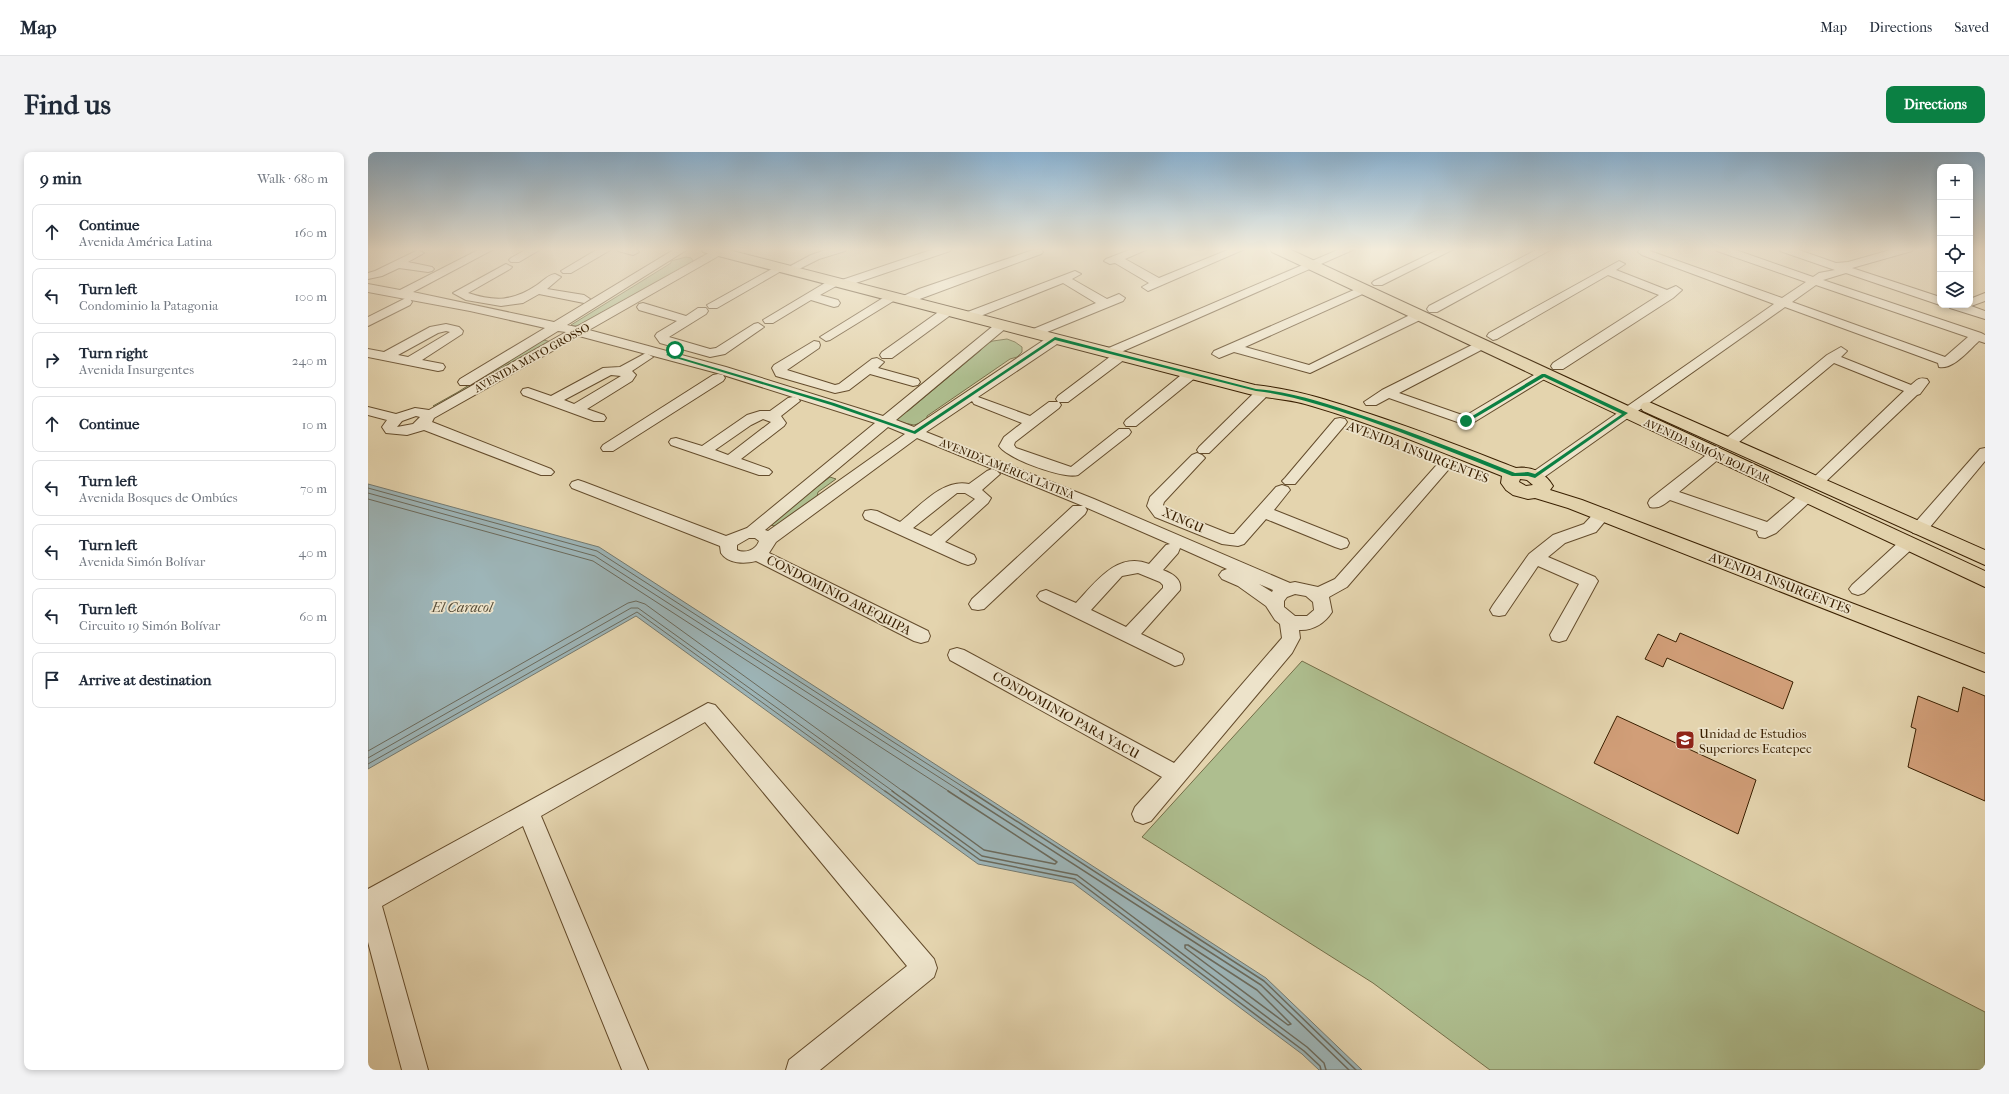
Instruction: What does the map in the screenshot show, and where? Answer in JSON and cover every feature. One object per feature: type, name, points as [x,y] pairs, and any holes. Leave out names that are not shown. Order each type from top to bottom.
[{"type":"main road","name":"AVENIDA INSURGENTES","points":[[874,292],[1260,391],[1447,462],[1514,481]]},
{"type":"main road","name":"AVENIDA SIMÓN BOLÍVAR","points":[[1368,292],[1544,375],[1633,408],[1811,490],[1907,544],[1985,580]]},
{"type":"main road","name":"AVENIDA SIMÓN BOLÍVAR","points":[[1397,292],[1558,366],[1633,408]]},
{"type":"main road","name":"AVENIDA INSURGENTES","points":[[1260,391],[1282,393],[1318,402],[1404,431],[1514,481],[1525,492],[1538,485],[1576,504],[1985,662]]},
{"type":"main road","name":"AVENIDA SIMÓN BOLÍVAR","points":[[1811,490],[1920,529],[1985,558]]},
{"type":"street","name":"AVENIDA AMÉRICA LATINA","points":[[382,292],[468,314],[575,334],[669,355],[880,425],[1020,474],[1172,543],[1244,582],[1274,602],[1275,610],[1280,616],[1289,621]]},
{"type":"street","points":[[368,322],[415,292]]},
{"type":"street","points":[[461,292],[459,293],[468,314]]},
{"type":"street","points":[[387,356],[434,330],[468,314],[513,302],[532,292]]},
{"type":"street","points":[[546,292],[584,299]]},
{"type":"street","name":"AVENIDA MATO GROSSO","points":[[422,418],[552,330],[614,292]]},
{"type":"street","name":"AVENIDA MATO GROSSO","points":[[368,411],[397,418],[422,418],[575,334],[645,292]]},
{"type":"street","points":[[739,292],[708,308],[661,336],[665,340],[710,353],[720,351],[758,327]]},
{"type":"street","points":[[769,320],[819,292]]},
{"type":"street","points":[[826,337],[866,312],[898,298],[923,292]]},
{"type":"street","points":[[969,316],[1030,292]]},
{"type":"street","points":[[1090,292],[1104,303]]},
{"type":"street","points":[[1191,374],[1080,468],[1072,472],[1064,471],[1038,461],[1011,450],[1006,446],[1009,440],[1058,402],[1114,354],[1254,292]]},
{"type":"street","points":[[1219,354],[1360,292]]},
{"type":"street","points":[[1433,309],[1466,292]]},
{"type":"street","points":[[1494,336],[1570,292]]},
{"type":"street","points":[[1558,366],[1672,292]]},
{"type":"street","points":[[1754,292],[1945,363],[1981,338]]},
{"type":"street","points":[[1538,485],[1633,408],[1799,292]]},
{"type":"street","points":[[1856,292],[1981,338]]},
{"type":"street","points":[[1914,292],[1937,300]]},
{"type":"street","name":"AVENIDA AMÉRICA LATINA","points":[[368,296],[404,298]]},
{"type":"street","points":[[810,296],[834,303]]},
{"type":"street","points":[[1973,301],[1985,297]]},
{"type":"street","points":[[1035,333],[1119,298]]},
{"type":"street","points":[[643,307],[687,320]]},
{"type":"street","points":[[852,308],[866,312]]},
{"type":"street","points":[[1968,308],[1985,315]]},
{"type":"street","points":[[814,345],[779,368],[780,373],[836,389],[844,387],[948,311]]},
{"type":"street","points":[[410,362],[456,334],[468,314]]},
{"type":"street","points":[[1233,348],[1310,369],[1418,316]]},
{"type":"street","points":[[1002,325],[752,532],[735,538],[729,543],[727,548],[729,553],[734,556],[749,557],[757,554],[767,544],[768,539],[910,436],[1055,339]]},
{"type":"street","name":"AVENIDA AMÉRICA LATINA","points":[[575,334],[718,378],[793,397]]},
{"type":"street","points":[[669,355],[682,345]]},
{"type":"street","points":[[1371,402],[1480,345]]},
{"type":"street","points":[[368,353],[438,367]]},
{"type":"street","points":[[1837,355],[1919,387],[1811,490],[1767,531],[1662,499],[1837,355]]},
{"type":"street","points":[[552,401],[608,371],[623,371],[646,357]]},
{"type":"street","points":[[877,362],[913,382]]},
{"type":"street","points":[[576,410],[627,378],[629,375],[623,371]]},
{"type":"street","points":[[1388,393],[1466,421],[1544,375]]},
{"type":"street","points":[[608,448],[718,378]]},
{"type":"street","points":[[705,451],[756,416],[772,416],[809,382]]},
{"type":"street","name":"XINGU","points":[[1260,391],[1156,501],[1155,506],[1161,512],[1228,540],[1238,540],[1245,534],[1340,422]]},
{"type":"street","points":[[528,392],[600,418]]},
{"type":"street","points":[[979,401],[1032,422]]},
{"type":"street","points":[[730,460],[779,423],[772,416]]},
{"type":"street","points":[[422,418],[546,472]]},
{"type":"street","name":"AVENIDA AMÉRICA LATINA","points":[[910,436],[992,474],[1079,510],[1172,543],[1287,589],[1303,588],[1318,595]]},
{"type":"street","points":[[676,442],[764,472]]},
{"type":"street","points":[[1920,529],[1985,452]]},
{"type":"street","points":[[1020,474],[1038,461]]},
{"type":"street","points":[[1143,814],[1285,648],[1291,638],[1289,621],[1306,623],[1320,617],[1324,612],[1324,606],[1318,595],[1341,583],[1447,462]]},
{"type":"street","points":[[972,490],[992,474]]},
{"type":"street","points":[[578,485],[729,543]]},
{"type":"street","points":[[901,528],[955,487],[972,490],[983,498],[980,503],[933,544]]},
{"type":"street","points":[[978,604],[1079,510]]},
{"type":"street","points":[[1264,512],[1341,543]]},
{"type":"street","points":[[871,514],[968,559]]},
{"type":"street","points":[[1499,610],[1535,558],[1559,539],[1590,528],[1603,514]]},
{"type":"street","points":[[1152,572],[1186,523]]},
{"type":"street","points":[[752,532],[765,535],[768,539]]},
{"type":"street","points":[[1858,589],[1907,544]]},
{"type":"street","name":"CONDOMINIO AREQUIPA","points":[[757,554],[921,636]]},
{"type":"street","points":[[1535,558],[1589,581],[1559,635]]},
{"type":"street","points":[[1078,612],[1116,572],[1127,568],[1140,567],[1169,581],[1172,584],[1171,590],[1129,636]]},
{"type":"street","points":[[1274,602],[1276,596],[1287,589]]},
{"type":"street","points":[[1046,596],[1175,659]]},
{"type":"street","name":"CONDOMINIO PARA YACU","points":[[957,655],[1176,774]]},
{"type":"street","points":[[415,1070],[368,901],[708,711],[925,968],[799,1070]]},
{"type":"street","points":[[528,812],[635,1070]]},
{"type":"green space","points":[[624,292],[640,292],[579,325],[571,325]]},
{"type":"green space","points":[[1007,339],[1022,347],[1022,352],[1017,357],[1010,359],[927,416],[927,421],[914,425],[899,422],[897,418],[901,412],[908,411],[981,350],[980,346],[993,341]]},
{"type":"green space","points":[[544,340],[551,342],[437,407],[433,406],[458,392],[538,341]]},
{"type":"green space","points":[[830,477],[836,479],[818,492],[817,497],[776,526],[769,525],[804,493],[813,490]]},
{"type":"green space","points":[[1302,661],[1985,1012],[1985,1070],[1490,1070],[1373,983],[1142,837]]},
{"type":"water","name":"El Caracol","points":[[368,484],[599,547],[1266,978],[1362,1070],[1319,1070],[1302,1054],[1073,883],[978,864],[636,616],[368,769]]},
{"type":"building","points":[[1680,633],[1793,682],[1783,709],[1667,658],[1663,667],[1645,659],[1658,634],[1676,642]]},
{"type":"building","points":[[1963,687],[1985,696],[1985,801],[1908,767],[1916,729],[1911,727],[1918,696],[1958,712]]},
{"type":"building","points":[[1617,716],[1756,780],[1738,834],[1594,763]]},
{"type":"place","name":"Unidad de Estudios Superiores Ecatepec","points":[[1685,740]]},
{"type":"route","points":[[675,350],[669,355],[832,404],[915,433],[1055,339],[1256,390],[1282,393],[1318,402],[1404,431],[1514,474],[1521,473],[1535,477],[1626,413],[1544,375],[1466,421]]}]
